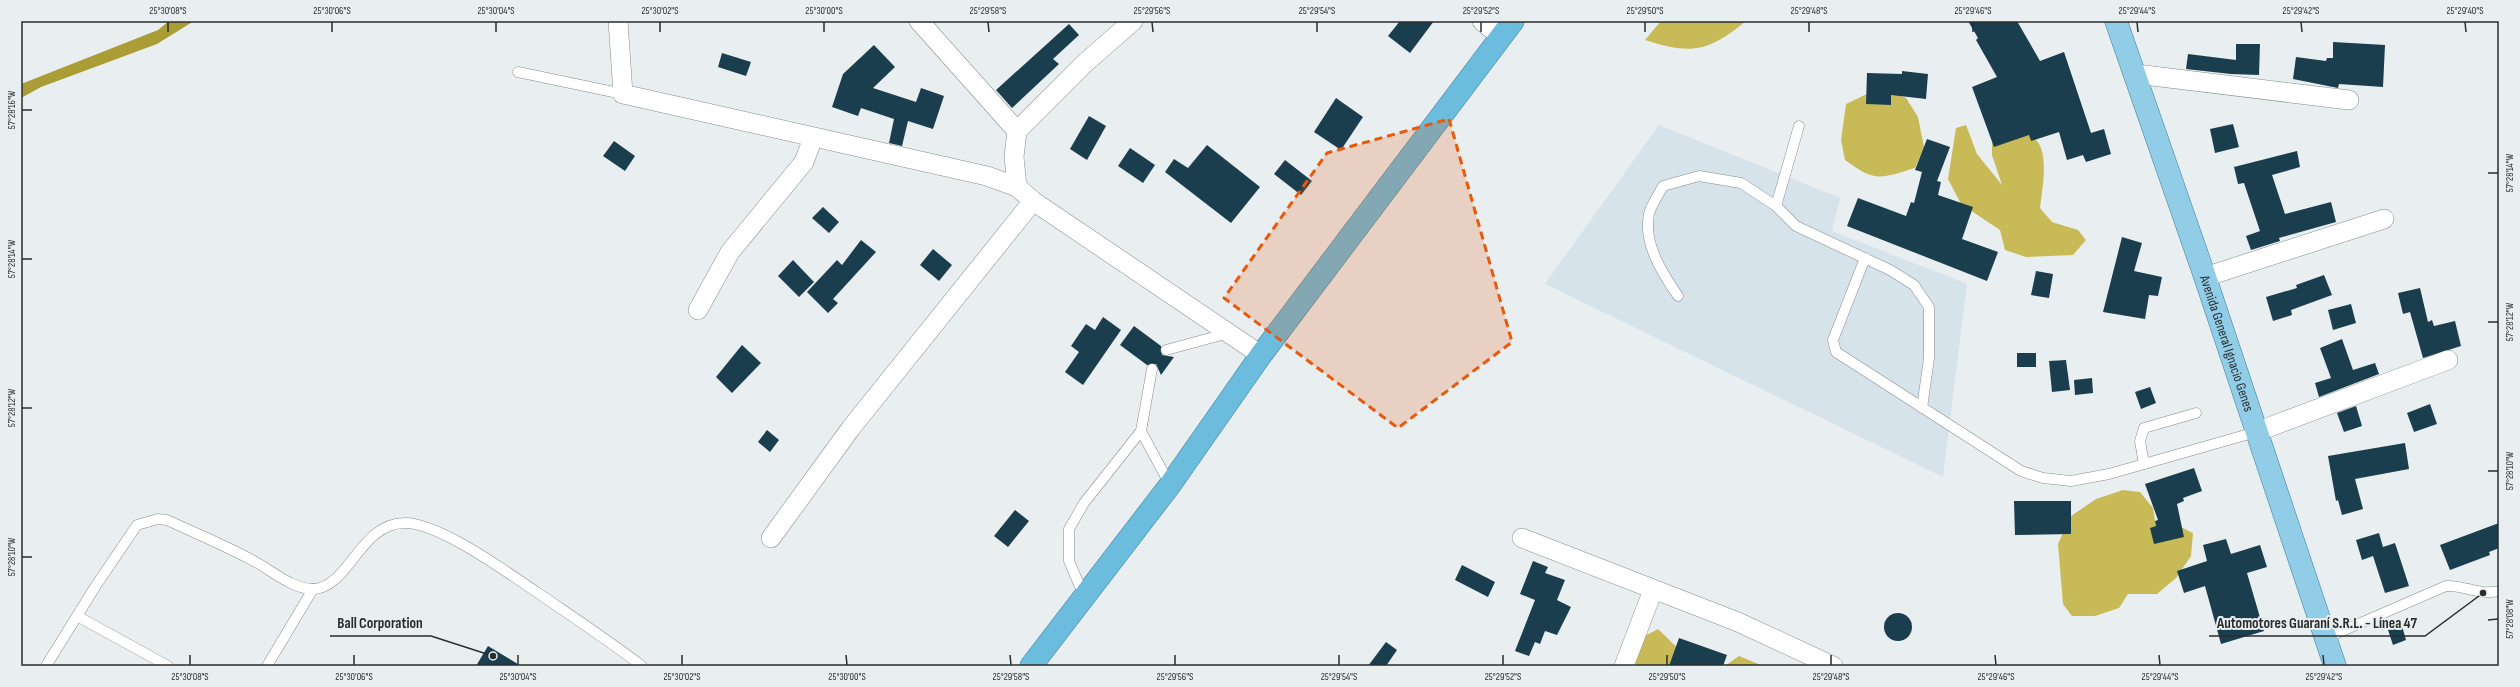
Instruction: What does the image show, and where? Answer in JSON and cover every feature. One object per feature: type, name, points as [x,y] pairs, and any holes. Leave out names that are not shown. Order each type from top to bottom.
[{"type":"highway","points":[[1031,666],[1170,485],[1262,355],[1507,29]]},
{"type":"main road","name":"Avenida General Ignacio Genes","points":[[2116,21],[2136,74],[2205,277],[2335,666]]},
{"type":"street","points":[[618,21],[623,94],[987,176],[1017,187],[1033,201],[1262,355]]},
{"type":"street","points":[[919,21],[1017,131]]},
{"type":"street","points":[[1017,187],[1014,157],[1017,131],[1085,63],[1133,21]]},
{"type":"street","points":[[1482,21],[1507,29]]},
{"type":"street","points":[[2136,74],[2349,100]]},
{"type":"street","points":[[698,310],[730,252],[804,162],[813,138]]},
{"type":"street","points":[[771,538],[851,428],[1033,201]]},
{"type":"street","points":[[2205,277],[2384,219]]},
{"type":"street","points":[[2256,432],[2448,360]]},
{"type":"street","points":[[1522,538],[1738,622],[1833,666]]},
{"type":"street","points":[[1624,666],[1653,590]]},
{"type":"lane","points":[[518,72],[623,94]]},
{"type":"lane","points":[[1776,206],[1799,126]]},
{"type":"lane","points":[[1678,296],[1667,279],[1648,240],[1649,213],[1663,186],[1699,176],[1741,183],[1776,206],[1796,226],[1890,270],[1914,285],[1929,307],[1929,358],[1922,408]]},
{"type":"lane","points":[[1865,258],[1833,340],[1834,348],[1842,357],[2021,471],[2043,478],[2071,481],[2109,474],[2256,432]]},
{"type":"lane","points":[[1166,350],[1228,333]]},
{"type":"lane","points":[[1084,596],[1069,561],[1069,529],[1084,503],[1141,431],[1152,369]]},
{"type":"lane","points":[[2144,464],[2140,440],[2144,428],[2196,413]]},
{"type":"lane","points":[[1141,431],[1170,485]]},
{"type":"lane","points":[[46,666],[77,616],[137,526],[158,519],[167,520],[245,557],[285,580],[313,589],[328,586],[374,533],[394,524],[407,522],[422,526],[468,546],[618,647],[642,666]]},
{"type":"lane","points":[[2326,638],[2446,586],[2457,585],[2486,594],[2499,592]]},
{"type":"lane","points":[[266,666],[313,589]]},
{"type":"lane","points":[[77,616],[168,666]]},
{"type":"highlighted area","points":[[1449,119],[1512,342],[1398,428],[1224,298],[1327,153]]},
{"type":"shaded area","points":[[169,21],[194,21],[157,44],[41,87],[21,98],[21,84],[158,30]]},
{"type":"shaded area","points":[[1661,21],[1746,21],[1710,45],[1688,49],[1675,48],[1645,40]]},
{"type":"shaded area","points":[[1884,89],[1906,98],[1918,117],[1924,147],[1915,168],[1885,176],[1878,176],[1864,172],[1845,160],[1841,140],[1846,104],[1871,92]]},
{"type":"shaded area","points":[[1659,125],[1840,198],[1832,231],[1967,284],[1943,477],[1545,284]]},
{"type":"shaded area","points":[[1966,125],[1977,154],[2002,185],[1992,155],[1992,143],[2024,133],[2037,141],[2041,147],[2044,164],[2040,208],[2052,222],[2078,230],[2086,240],[2073,255],[2026,257],[2005,250],[2000,230],[1961,204],[1948,179],[1956,128]]},
{"type":"shaded area","points":[[2123,490],[2140,492],[2153,508],[2157,534],[2183,528],[2193,533],[2191,556],[2176,578],[2157,594],[2128,594],[2119,608],[2095,616],[2072,616],[2063,604],[2058,544],[2071,516],[2096,499]]},
{"type":"shaded area","points":[[1658,629],[1696,666],[1624,666],[1626,646]]},
{"type":"shaded area","points":[[1739,656],[1761,665],[1762,666],[1725,666]]},
{"type":"building","points":[[1400,21],[1434,21],[1410,53],[1388,36]]},
{"type":"building","points":[[1968,21],[2017,21],[2040,61],[2064,52],[2091,133],[2104,129],[2111,154],[2086,162],[2083,155],[2067,160],[2059,132],[2031,141],[2029,135],[1994,147],[1972,87],[1997,77],[1976,40],[1978,38]]},
{"type":"building","points":[[1069,24],[1079,35],[1053,59],[1059,64],[1012,108],[996,90]]},
{"type":"building","points":[[2333,42],[2385,45],[2383,87],[2339,84],[2338,88],[2293,79],[2296,57],[2326,61],[2327,58],[2333,58]]},
{"type":"building","points":[[2236,44],[2260,44],[2259,75],[2231,74],[2186,69],[2188,54],[2236,60]]},
{"type":"building","points":[[874,45],[895,67],[873,88],[916,102],[921,88],[944,96],[933,129],[908,121],[902,146],[889,143],[894,119],[861,108],[858,116],[832,107],[843,74]]},
{"type":"building","points":[[722,53],[751,62],[746,76],[718,67]]},
{"type":"building","points":[[1902,71],[1928,74],[1926,99],[1891,95],[1891,105],[1866,104],[1867,73],[1902,74]]},
{"type":"building","points":[[1336,98],[1363,117],[1341,150],[1314,132]]},
{"type":"building","points":[[1089,116],[1106,126],[1087,160],[1070,149]]},
{"type":"building","points":[[2233,124],[2239,147],[2215,153],[2210,129]]},
{"type":"building","points":[[1927,139],[1950,147],[1937,181],[1941,182],[1938,195],[1973,207],[1962,239],[1998,252],[1987,281],[1847,226],[1858,198],[1906,216],[1911,202],[1914,203],[1922,172],[1915,170]]},
{"type":"building","points":[[614,141],[635,156],[625,171],[603,156]]},
{"type":"building","points":[[1207,145],[1260,187],[1231,223],[1165,172],[1174,159],[1188,168]]},
{"type":"building","points":[[1130,148],[1155,165],[1143,183],[1118,166]]},
{"type":"building","points":[[2297,151],[2300,167],[2272,175],[2285,214],[2331,202],[2336,222],[2279,238],[2280,241],[2251,250],[2246,236],[2260,231],[2244,183],[2238,184],[2234,167]]},
{"type":"building","points":[[1285,160],[1312,181],[1301,195],[1274,174]]},
{"type":"building","points":[[823,207],[839,222],[829,233],[812,218]]},
{"type":"building","points":[[2122,237],[2142,243],[2134,271],[2162,277],[2158,296],[2149,295],[2145,319],[2103,312]]},
{"type":"building","points":[[861,240],[876,252],[833,299],[838,303],[828,313],[807,292],[837,260],[842,265]]},
{"type":"building","points":[[933,249],[952,265],[939,281],[920,265]]},
{"type":"building","points":[[793,260],[814,282],[799,297],[778,276]]},
{"type":"building","points":[[2036,271],[2053,274],[2049,298],[2031,295]]},
{"type":"building","points":[[2324,275],[2332,295],[2291,310],[2292,315],[2273,321],[2266,297],[2297,288],[2296,285]]},
{"type":"building","points":[[2420,288],[2428,322],[2432,320],[2434,326],[2455,321],[2461,346],[2423,358],[2410,312],[2403,314],[2398,293]]},
{"type":"building","points":[[2351,304],[2356,323],[2333,330],[2328,310]]},
{"type":"building","points":[[1103,317],[1121,330],[1083,385],[1065,372],[1079,352],[1071,346],[1086,324],[1095,330]]},
{"type":"building","points":[[1134,326],[1161,346],[1162,355],[1174,357],[1161,375],[1156,364],[1147,365],[1120,345]]},
{"type":"building","points":[[2342,339],[2353,370],[2375,363],[2379,374],[2319,397],[2315,383],[2331,378],[2320,348]]},
{"type":"building","points":[[742,345],[761,363],[732,393],[716,377]]},
{"type":"building","points":[[2017,353],[2036,353],[2036,367],[2017,367]]},
{"type":"building","points":[[2066,360],[2070,390],[2052,392],[2049,361]]},
{"type":"building","points":[[2092,378],[2093,393],[2075,395],[2074,380]]},
{"type":"building","points":[[2150,387],[2156,403],[2141,409],[2135,392]]},
{"type":"building","points":[[2430,404],[2437,424],[2414,432],[2407,413]]},
{"type":"building","points":[[2356,406],[2362,426],[2344,432],[2337,413]]},
{"type":"building","points":[[767,430],[779,440],[770,452],[758,442]]},
{"type":"building","points":[[2405,443],[2409,469],[2355,479],[2363,509],[2342,515],[2338,500],[2336,501],[2328,456]]},
{"type":"building","points":[[2194,468],[2202,491],[2183,498],[2184,501],[2177,504],[2184,537],[2154,544],[2150,528],[2156,526],[2155,521],[2158,520],[2145,484]]},
{"type":"building","points":[[2014,501],[2071,501],[2071,534],[2015,535]]},
{"type":"building","points":[[1015,510],[1029,521],[1008,547],[994,536]]},
{"type":"building","points":[[2499,523],[2499,548],[2489,552],[2490,555],[2450,570],[2440,545]]},
{"type":"building","points":[[2379,533],[2383,547],[2395,543],[2409,586],[2385,593],[2373,556],[2362,560],[2356,540]]},
{"type":"building","points":[[2226,539],[2231,554],[2260,545],[2267,567],[2247,573],[2264,631],[2221,644],[2205,586],[2184,593],[2177,571],[2207,561],[2203,545]]},
{"type":"building","points":[[1533,561],[1548,567],[1545,573],[1565,580],[1557,600],[1571,607],[1557,635],[1545,631],[1540,644],[1535,642],[1529,656],[1515,651],[1535,600],[1520,594]]},
{"type":"building","points":[[1462,565],[1495,582],[1488,597],[1455,580]]},
{"type":"building","points":[[1898,613],[1908,617],[1912,627],[1908,637],[1898,641],[1888,637],[1884,627],[1888,617]]},
{"type":"building","points":[[2402,626],[2406,640],[2393,645],[2388,630]]},
{"type":"building","points":[[1679,638],[1727,655],[1723,666],[1669,666]]},
{"type":"building","points":[[1386,642],[1397,650],[1386,666],[1368,666]]},
{"type":"building","points":[[488,646],[521,666],[476,666]]},
{"type":"place","name":"Automotores Guaraní S.R.L. - Línea 47","points":[[2483,593]]},
{"type":"place","name":"Ball Corporation","points":[[493,656]]}]
